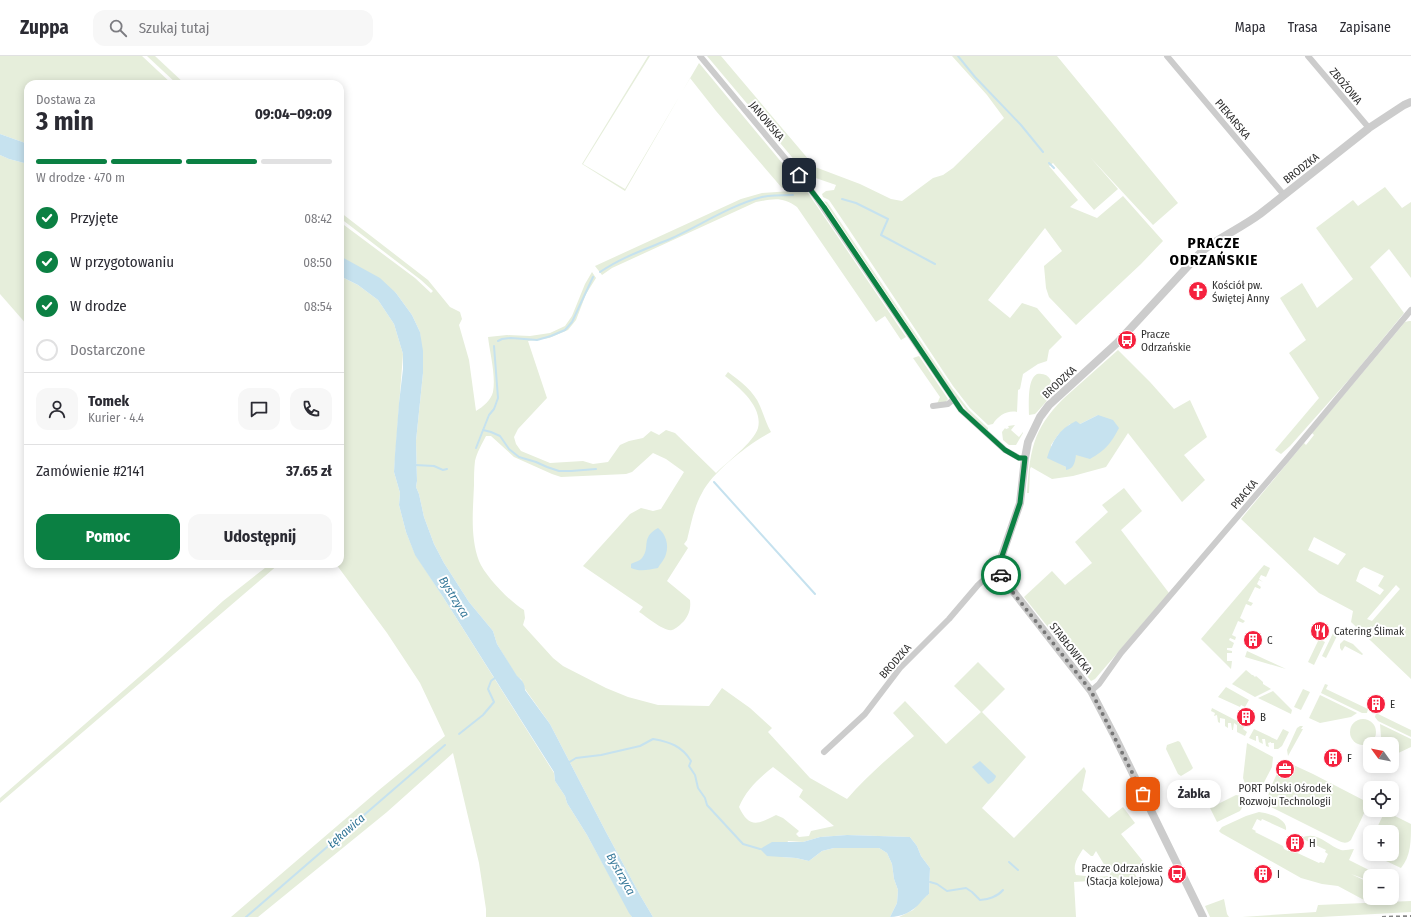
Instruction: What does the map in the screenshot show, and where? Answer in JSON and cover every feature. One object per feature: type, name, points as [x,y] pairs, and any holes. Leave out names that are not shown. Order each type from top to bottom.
[{"type":"street","name":"JANOWSKA","points":[[700,56],[813,192],[961,410],[1005,450],[1019,458],[1025,458]]},
{"type":"street","name":"PIEKARSKA","points":[[1167,56],[1284,196]]},
{"type":"street","name":"ZBOŻOWA","points":[[1308,56],[1369,128]]},
{"type":"street","name":"BRODZKA","points":[[824,752],[865,714],[900,668],[949,619],[978,585],[989,575],[1000,570],[1000,562],[1020,503],[1028,442],[1034,428],[1049,405],[1117,344],[1202,252],[1216,241],[1256,218],[1369,128],[1411,102]]},
{"type":"street","name":"PRACKA","points":[[1091,691],[1099,684],[1121,653],[1236,520],[1410,312]]},
{"type":"street","points":[[933,406],[948,404],[954,399]]},
{"type":"street","name":"STABŁOWICKA","points":[[1000,570],[1007,585],[1091,691],[1112,730],[1203,917]]},
{"type":"green space","points":[[0,56],[142,56],[168,80],[24,80],[24,143],[0,134]]},
{"type":"green space","points":[[147,56],[155,56],[181,80],[173,80]]},
{"type":"green space","points":[[648,56],[650,56],[583,164],[625,189],[681,94],[625,191],[582,164]]},
{"type":"green space","points":[[707,56],[721,56],[815,167],[860,184],[891,199],[902,201],[933,178],[943,175],[953,168],[1004,118],[987,95],[952,56],[1057,56],[1178,203],[1153,225],[1090,157],[1118,189],[1094,210],[1053,163],[1049,166],[1078,200],[1070,207],[1097,218],[1123,196],[1163,241],[1141,264],[1076,325],[1049,297],[1046,288],[1044,266],[1062,251],[1045,228],[988,300],[1010,318],[1022,303],[1037,308],[1062,337],[1049,350],[1047,361],[1038,364],[1023,374],[1020,389],[1018,390],[1017,412],[1006,413],[997,418],[993,424],[988,425],[970,408],[953,386],[829,200],[823,197],[822,194],[826,191],[834,190],[836,185],[807,175]]},
{"type":"green space","points":[[699,63],[802,187],[782,188],[716,111],[690,78]]},
{"type":"green space","points":[[0,155],[24,163],[24,321],[0,294]]},
{"type":"green space","points":[[1385,187],[1402,208],[1411,202],[1411,278],[1389,249],[1370,267],[1404,313],[1353,375],[1290,446],[1281,454],[1275,450],[1319,398],[1289,353],[1306,340],[1280,298],[1302,283],[1317,308],[1353,279],[1316,228],[1353,200],[1358,206]]},
{"type":"green space","points":[[806,190],[906,337],[901,340],[885,316],[876,322],[797,207],[787,201],[772,199],[756,202],[612,268],[602,275],[595,266],[741,199],[762,193]]},
{"type":"green space","points":[[824,201],[827,202],[952,388],[969,410],[988,428],[988,430],[967,411],[950,389]]},
{"type":"green space","points":[[344,215],[428,280],[450,307],[460,312],[462,319],[459,325],[469,360],[476,411],[486,403],[493,392],[493,372],[488,337],[507,335],[530,336],[550,333],[565,326],[572,316],[585,284],[592,272],[596,278],[586,294],[576,320],[568,330],[549,338],[528,341],[547,398],[518,429],[514,437],[516,444],[521,451],[550,463],[583,461],[593,464],[608,462],[620,445],[629,441],[643,438],[651,431],[659,435],[666,430],[675,433],[716,473],[751,440],[758,428],[759,420],[754,405],[737,386],[725,376],[728,372],[754,396],[771,432],[743,450],[723,467],[707,485],[699,498],[687,540],[684,544],[688,548],[667,581],[690,600],[690,609],[686,618],[672,630],[664,629],[639,612],[643,607],[583,566],[630,514],[641,508],[653,511],[661,509],[684,472],[666,459],[653,453],[632,472],[626,474],[561,477],[514,457],[491,436],[486,436],[475,461],[473,533],[476,552],[482,567],[492,581],[512,601],[524,610],[525,618],[523,625],[553,658],[563,666],[606,688],[628,697],[658,705],[709,706],[722,688],[750,708],[772,728],[768,732],[810,778],[847,799],[879,766],[914,736],[893,713],[905,701],[946,744],[981,712],[954,686],[978,662],[1005,689],[982,712],[1026,757],[982,808],[1014,838],[1084,767],[1086,771],[1082,790],[1109,818],[1123,807],[1135,823],[1121,834],[1146,865],[1134,872],[1137,878],[1074,882],[1076,917],[899,917],[913,910],[924,897],[929,894],[930,868],[910,837],[847,835],[820,837],[803,842],[788,841],[781,857],[809,861],[822,851],[834,848],[879,848],[887,853],[892,864],[894,879],[898,890],[897,903],[890,917],[653,917],[606,832],[550,724],[525,689],[521,679],[517,677],[497,644],[493,631],[469,602],[444,563],[434,544],[424,517],[416,487],[416,441],[423,373],[420,332],[412,315],[396,293],[344,259],[344,225],[415,278],[431,293],[433,291],[421,280],[344,221]],"holes":[[[773,767],[803,790],[799,797],[834,826],[811,831],[809,836],[799,837],[796,834],[799,831],[783,818],[776,815],[764,821],[754,823],[746,819],[739,807],[745,795],[753,785]],[[1083,849],[1093,856],[1096,851],[1111,876],[1095,877],[1076,875],[1075,864]]]},
{"type":"green space","points":[[344,278],[358,285],[378,300],[394,324],[403,354],[394,472],[400,493],[399,505],[406,532],[415,554],[554,773],[555,781],[565,796],[567,803],[587,835],[632,917],[486,917],[479,863],[453,753],[387,812],[258,917],[231,917],[379,790],[445,736],[420,683],[387,633],[339,568],[344,568]]},
{"type":"green space","points":[[1411,321],[1411,679],[1351,622],[1353,611],[1319,593],[1241,519],[1304,443],[1306,445],[1314,435],[1312,433],[1405,322]],"holes":[[[1314,537],[1346,554],[1338,565],[1308,550]],[[1364,567],[1384,576],[1378,586],[1384,590],[1380,595],[1356,581],[1360,570]],[[1396,585],[1400,589],[1372,621],[1367,619]]]},
{"type":"green space","points":[[1118,350],[1174,409],[1190,400],[1207,437],[1184,455],[1205,480],[1182,502],[1128,433],[1106,467],[1073,476],[1052,479],[1031,467],[1029,493],[1027,493],[1030,465],[1034,442],[1045,421],[1063,399]],"holes":[[[1098,415],[1076,455],[1066,467],[1051,459],[1051,445],[1058,435],[1070,424],[1080,424]]]},
{"type":"green space","points":[[919,356],[948,399],[945,403],[937,404],[940,397],[913,358]]},
{"type":"green space","points":[[1037,374],[1048,376],[1052,382],[1053,394],[1035,414],[1029,415],[1030,386]]},
{"type":"green space","points":[[1015,425],[1011,430],[1019,437],[1023,433],[1016,445],[1009,445],[1003,440],[1002,432],[1005,428],[1009,428],[1008,426]]},
{"type":"green space","points":[[1124,488],[1142,511],[1121,530],[1169,593],[1095,679],[1091,681],[1024,597],[1052,571],[1065,585],[1092,563],[1075,542],[1108,512],[1102,505]]},
{"type":"green space","points":[[1264,565],[1270,568],[1266,577],[1261,575],[1259,579],[1263,582],[1259,580],[1257,584],[1261,587],[1260,589],[1255,587],[1248,601],[1253,603],[1251,606],[1246,604],[1240,618],[1245,621],[1243,623],[1238,621],[1232,635],[1236,637],[1235,640],[1230,638],[1229,640],[1234,643],[1232,648],[1227,648],[1227,650],[1232,651],[1232,653],[1227,653],[1227,661],[1232,661],[1231,669],[1201,639]]},
{"type":"green space","points":[[265,568],[274,568],[0,803],[0,798],[162,657],[223,601]]},
{"type":"green space","points":[[1335,629],[1337,636],[1326,658],[1322,656]]},
{"type":"green space","points":[[1319,639],[1325,642],[1314,665],[1308,662]]},
{"type":"green space","points":[[1344,640],[1353,644],[1363,654],[1362,655],[1345,646],[1342,651],[1340,644]]},
{"type":"green space","points":[[1247,651],[1286,669],[1245,657]]},
{"type":"green space","points":[[1246,670],[1255,677],[1256,676],[1263,682],[1263,684],[1271,689],[1255,697],[1232,684]]},
{"type":"green space","points":[[1325,684],[1328,685],[1326,689],[1368,709],[1367,713],[1362,713],[1321,693]]},
{"type":"green space","points":[[1226,687],[1249,700],[1245,707],[1241,705],[1240,707],[1218,697]]},
{"type":"green space","points":[[1303,689],[1310,692],[1301,710],[1294,707]]},
{"type":"green space","points":[[1273,691],[1292,710],[1291,714],[1258,698]]},
{"type":"green space","points":[[1320,695],[1357,713],[1351,717],[1320,723],[1309,718]]},
{"type":"green space","points":[[1212,708],[1245,725],[1243,729],[1247,732],[1245,736],[1237,732],[1237,725],[1234,723],[1232,730],[1231,723],[1228,723],[1228,728],[1225,726],[1225,719],[1220,718],[1220,723],[1218,722],[1217,715],[1214,716],[1215,713],[1211,711]]},
{"type":"green space","points":[[1376,713],[1411,730],[1411,737],[1378,721],[1375,717]]},
{"type":"green space","points":[[1358,720],[1368,720],[1375,727],[1375,737],[1363,737],[1363,745],[1358,744],[1351,737],[1351,727]]},
{"type":"green space","points":[[1380,724],[1411,739],[1411,747],[1399,753],[1399,737],[1381,737]]},
{"type":"green space","points":[[1303,726],[1301,729],[1303,729],[1288,756],[1287,750],[1297,728]]},
{"type":"green space","points":[[1254,729],[1277,740],[1283,729],[1289,732],[1282,746],[1278,749],[1274,749],[1274,743],[1268,743],[1269,747],[1266,746],[1265,739],[1262,739],[1263,744],[1259,742],[1258,736],[1256,736],[1256,741],[1249,738]]},
{"type":"green space","points":[[1178,741],[1180,742],[1193,768],[1181,776],[1178,774],[1166,749],[1167,745]]},
{"type":"green space","points":[[1247,743],[1273,757],[1272,767],[1259,792],[1254,794],[1248,792],[1243,778]]},
{"type":"green space","points":[[1287,762],[1313,774],[1363,800],[1363,816],[1351,840],[1345,843],[1339,841],[1267,805],[1268,797],[1275,779],[1282,766]]},
{"type":"green space","points":[[1236,795],[1241,796],[1243,800],[1243,805],[1240,811],[1217,822],[1210,808]]},
{"type":"green space","points":[[1259,812],[1277,817],[1284,823],[1286,830],[1262,819],[1261,821],[1257,819],[1252,829],[1283,846],[1284,849],[1288,851],[1291,850],[1319,863],[1324,863],[1328,854],[1325,852],[1326,850],[1301,838],[1307,836],[1317,837],[1341,850],[1354,849],[1349,860],[1367,869],[1363,869],[1363,878],[1351,874],[1363,880],[1363,899],[1338,886],[1322,884],[1301,878],[1219,831],[1222,827]]},
{"type":"green space","points":[[1382,817],[1397,817],[1411,824],[1409,853],[1401,868],[1386,861],[1399,861],[1399,825],[1378,825]]},
{"type":"green space","points":[[1224,899],[1229,917],[1210,917],[1205,906]]},
{"type":"green space","points":[[1411,901],[1411,912],[1321,917],[1242,917],[1316,912],[1318,905],[1363,903],[1363,905],[1399,905],[1399,902]]},
{"type":"water","points":[[0,134],[24,143],[24,163],[0,155]]},
{"type":"water","name":"Bystrzyca","points":[[344,258],[380,278],[396,293],[412,315],[420,332],[423,351],[423,373],[416,441],[416,487],[424,517],[434,544],[444,563],[469,602],[493,631],[497,644],[517,676],[523,682],[525,690],[550,724],[606,832],[653,917],[632,917],[629,913],[587,835],[555,781],[554,772],[415,555],[406,532],[399,505],[400,493],[394,472],[403,354],[394,324],[378,300],[358,285],[344,278]]},
{"type":"water","points":[[1098,415],[1113,420],[1119,428],[1111,442],[1104,449],[1090,459],[1076,455],[1075,463],[1071,468],[1066,470],[1066,467],[1047,458],[1051,446],[1057,436],[1065,428],[1076,421],[1080,424]]},
{"type":"water","points":[[658,528],[665,536],[666,540],[667,551],[664,560],[658,568],[641,570],[631,568],[631,564],[640,560],[645,554],[649,535]]},
{"type":"water","points":[[980,761],[996,776],[989,784],[972,767]]},
{"type":"water","points":[[847,835],[910,837],[930,868],[929,894],[910,911],[898,916],[890,917],[897,903],[898,890],[894,879],[892,864],[887,853],[879,848],[834,848],[822,851],[809,861],[796,858],[767,856],[760,849],[772,842],[803,842],[820,837]]},
{"type":"waterway","points":[[958,56],[975,77],[1021,125],[1043,152]]},
{"type":"waterway","points":[[1049,163],[1054,168]]},
{"type":"waterway","points":[[600,272],[625,258],[681,234],[739,205],[762,197],[774,195],[793,195]]},
{"type":"waterway","points":[[842,199],[856,203],[888,219],[881,235],[935,264]]},
{"type":"waterway","points":[[498,341],[511,338],[537,340],[565,330],[572,322],[593,277]]},
{"type":"waterway","points":[[476,448],[489,415],[494,409],[498,398],[494,346]]},
{"type":"waterway","points":[[483,430],[500,436],[509,449],[519,457],[547,467],[559,471],[596,469]]},
{"type":"waterway","points":[[415,465],[434,466],[443,470],[447,469]]},
{"type":"waterway","points":[[714,482],[815,594]]},
{"type":"waterway","name":"Łękawica","points":[[459,734],[483,715],[494,702],[488,689],[491,681],[496,677]]},
{"type":"waterway","points":[[568,763],[576,758],[601,755],[640,746],[653,739],[680,748],[691,761],[689,766],[695,775],[698,788],[705,798],[707,805],[743,844],[760,849]]},
{"type":"waterway","name":"Łękawica","points":[[246,917],[445,745]]},
{"type":"waterway","points":[[1009,862],[1018,870]]},
{"type":"waterway","points":[[930,882],[937,884],[947,891],[966,888],[980,900],[993,897],[1003,890]]},
{"type":"railway","points":[[1382,917],[1411,916]]},
{"type":"way so far","points":[[1001,575],[1007,585],[1091,691],[1143,794]]},
{"type":"place","name":"Kościół pw. Świętej Anny","points":[[1198,291]]},
{"type":"place","name":"Pracze Odrzańskie","points":[[1127,340]]},
{"type":"place","name":"Catering Ślimak","points":[[1320,631]]},
{"type":"place","name":"C","points":[[1253,640]]},
{"type":"place","name":"E","points":[[1376,704]]},
{"type":"place","name":"B","points":[[1246,717]]},
{"type":"place","name":"F","points":[[1333,758]]},
{"type":"place","name":"PORT Polski Ośrodek Rozwoju Technologii","points":[[1285,769]]},
{"type":"place","name":"Żabka","points":[[1143,794]]},
{"type":"place","name":"H","points":[[1295,843]]},
{"type":"place","name":"Pracze Odrzańskie (Stacja kolejowa)","points":[[1177,874]]},
{"type":"place","name":"I","points":[[1263,874]]},
{"type":"district","name":"PRACZE ODRZAŃSKIE","points":[[1214,252]]},
{"type":"route","points":[[799,175],[824,207],[961,410],[1005,450],[1019,458],[1025,458],[1022,494],[1000,562],[1001,575]]}]
